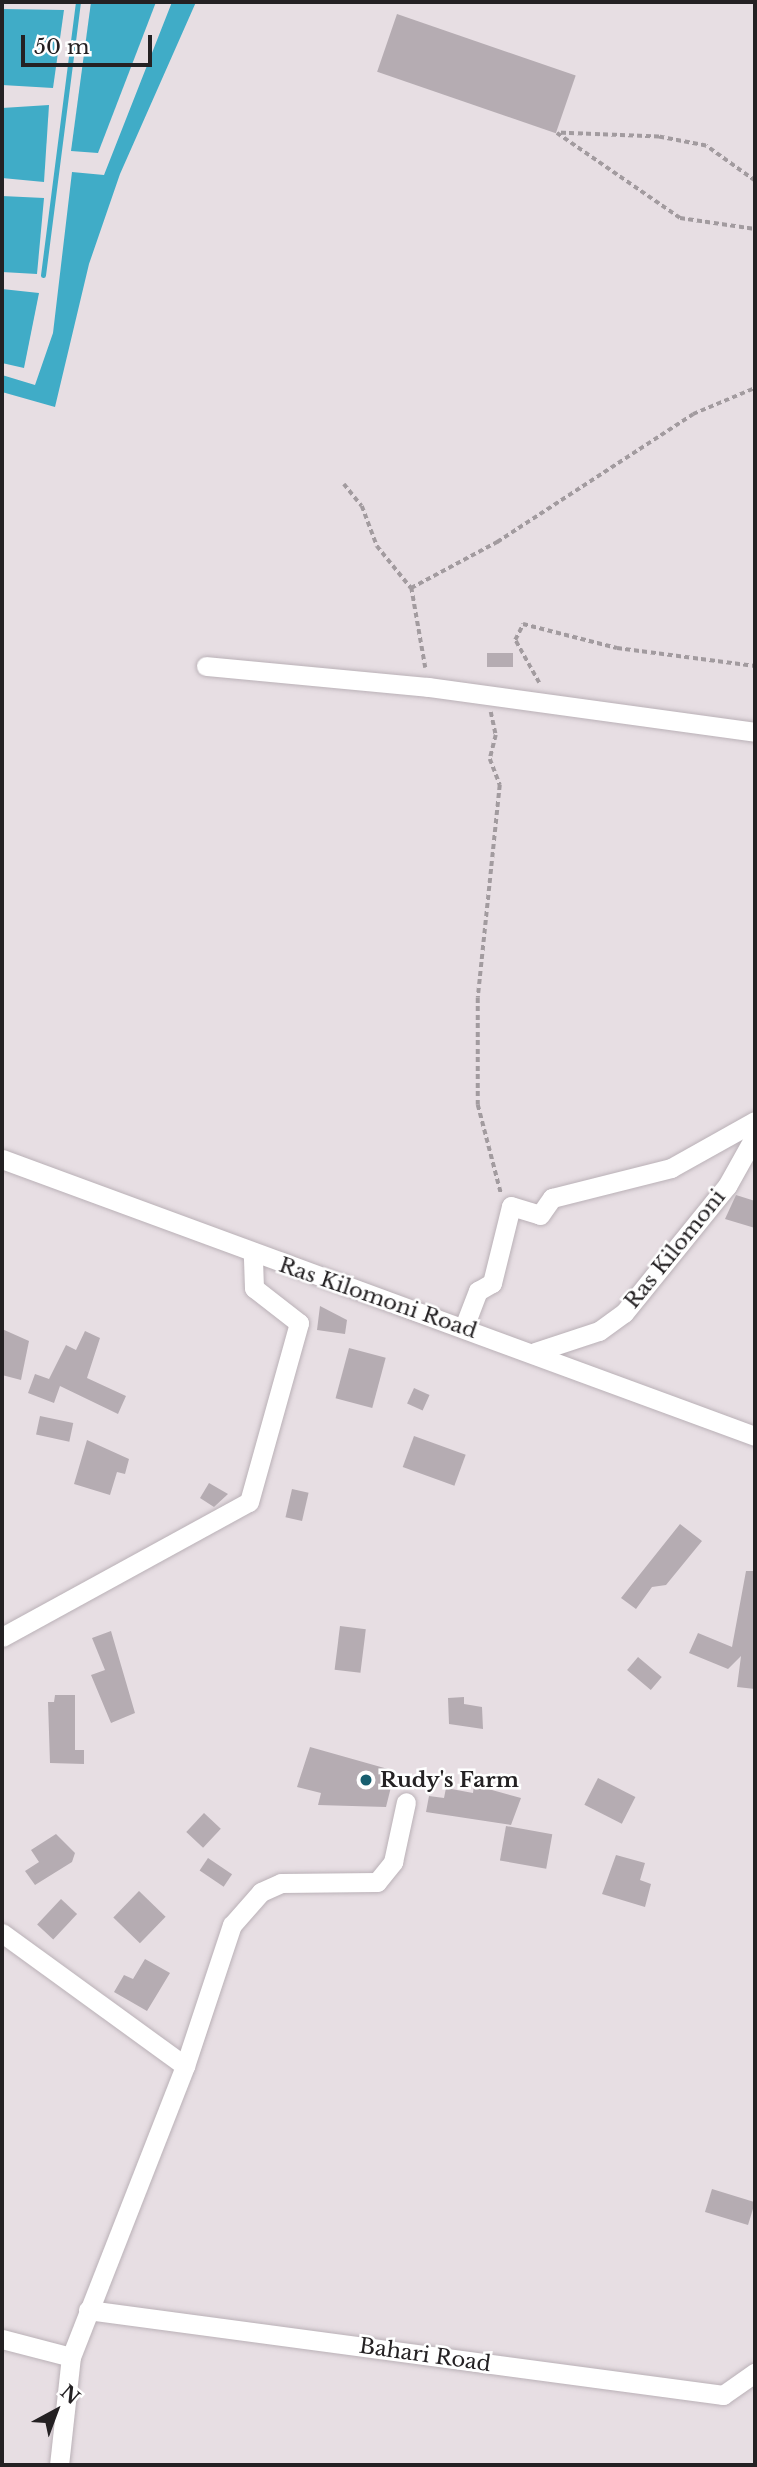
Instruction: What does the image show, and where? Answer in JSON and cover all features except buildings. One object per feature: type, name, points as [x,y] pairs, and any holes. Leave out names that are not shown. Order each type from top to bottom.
[{"type":"street","points":[[206,666],[428,687],[755,732]]},
{"type":"street","points":[[464,1327],[478,1291],[492,1283],[511,1206],[540,1215],[552,1198],[671,1168],[755,1121]]},
{"type":"street","name":"Ras Kilomoni","points":[[535,1352],[598,1331],[624,1313],[727,1186],[755,1136]]},
{"type":"street","name":"Ras Kilomoni Road","points":[[2,1159],[253,1256],[535,1352],[755,1436]]},
{"type":"street","points":[[2,1637],[249,1502],[299,1323],[254,1288],[253,1256]]},
{"type":"street","points":[[59,2465],[71,2357],[244,1907],[281,1883],[377,1882],[393,1862],[407,1802]]},
{"type":"street","points":[[2,1933],[185,2066]]},
{"type":"street","name":"Bahari Road","points":[[88,2310],[723,2395],[755,2373]]},
{"type":"street","points":[[2,2339],[71,2357]]},
{"type":"path","points":[[755,181],[706,146],[659,137],[556,134],[680,218],[755,229]]},
{"type":"path","points":[[411,588],[497,542],[693,414],[755,388]]},
{"type":"path","points":[[344,484],[362,506],[377,546],[411,588],[428,687]]},
{"type":"path","points":[[544,687],[531,678],[515,640],[523,624],[617,648],[755,666]]},
{"type":"path","points":[[495,698],[490,759],[500,785],[478,998],[478,1105],[498,1166],[495,1186],[511,1206]]},
{"type":"water","points":[[91,2],[156,2],[98,153],[71,151]]},
{"type":"water","points":[[172,2],[196,2],[120,174],[89,264],[55,407],[2,392],[2,375],[35,385],[53,333],[72,172],[104,175]]},
{"type":"water","points":[[2,9],[64,10],[53,88],[2,85]]},
{"type":"water","points":[[49,105],[44,182],[2,178],[2,108]]},
{"type":"water","points":[[2,196],[44,198],[37,274],[2,272]]},
{"type":"water","points":[[2,289],[39,293],[24,368],[2,363]]},
{"type":"waterway","points":[[43,275],[78,2]]},
{"type":"place","name":"Rudy's Farm","points":[[366,1780]]}]
